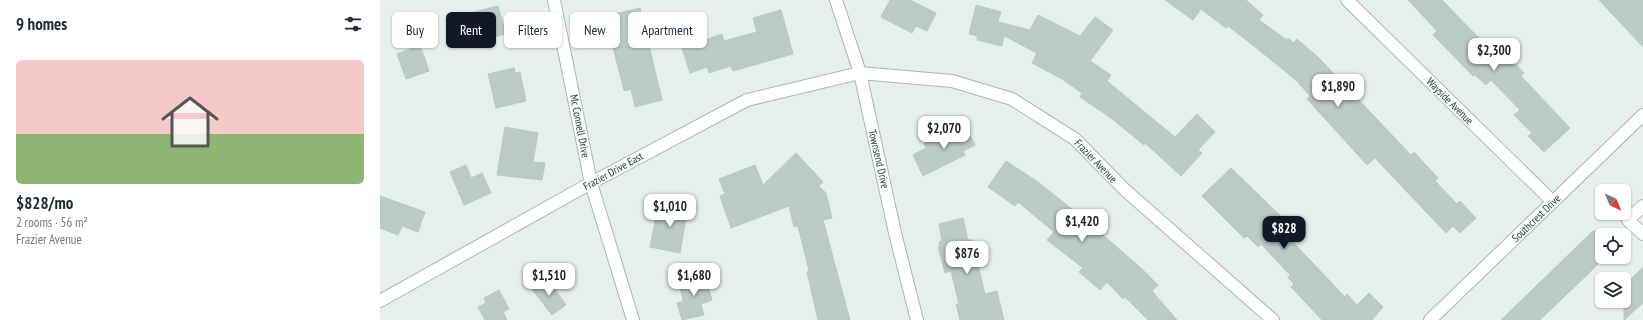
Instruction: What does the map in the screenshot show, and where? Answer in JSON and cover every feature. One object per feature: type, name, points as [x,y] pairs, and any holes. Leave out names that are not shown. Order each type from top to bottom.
[{"type":"street","name":"Mc Connell Drive","points":[[554,0],[591,183],[633,320]]},
{"type":"street","name":"Townsend Drive","points":[[836,0],[860,73],[895,233],[917,320]]},
{"type":"street","name":"Wayside Avenue","points":[[1347,0],[1552,202]]},
{"type":"street","name":"Frazier Drive East","points":[[380,301],[591,183],[748,100],[860,73]]},
{"type":"street","name":"Frazier Avenue","points":[[860,73],[952,81],[1012,99],[1075,139],[1125,190],[1273,320]]},
{"type":"street","name":"Southcrest Drive","points":[[1430,320],[1552,202],[1641,122]]},
{"type":"street","points":[[1643,206],[1628,220],[1643,234]]},
{"type":"building","points":[[890,0],[910,0],[936,13],[927,31],[916,26],[912,33],[881,17]]},
{"type":"building","points":[[1165,0],[1246,0],[1263,15],[1259,20],[1287,40],[1288,38],[1294,43],[1297,39],[1318,57],[1411,155],[1414,152],[1438,178],[1435,181],[1457,204],[1460,201],[1476,218],[1460,233],[1453,226],[1446,233],[1375,158],[1367,165],[1307,99],[1310,96],[1297,81],[1228,26],[1226,28],[1201,9],[1193,20]]},
{"type":"building","points":[[1408,0],[1442,0],[1505,65],[1511,59],[1524,73],[1521,76],[1570,128],[1544,152],[1528,136],[1532,133],[1514,115],[1520,110],[1491,80],[1486,85],[1475,75],[1473,76],[1433,35],[1437,31]]},
{"type":"building","points":[[1599,0],[1643,0],[1643,47]]},
{"type":"building","points":[[976,5],[1001,12],[998,22],[1030,30],[1038,15],[1080,36],[1095,17],[1113,30],[1090,61],[1111,75],[1107,81],[1175,137],[1197,114],[1215,132],[1198,150],[1202,153],[1181,176],[1145,143],[1144,145],[1111,118],[1080,97],[1082,93],[1062,79],[1032,63],[1037,53],[1004,36],[1002,46],[977,40],[977,36],[969,34]]},
{"type":"building","points":[[498,6],[504,27],[504,34],[496,36],[496,12],[474,12]]},
{"type":"building","points":[[640,8],[641,12],[628,12],[628,48],[650,48],[662,100],[635,107],[631,89],[624,91],[613,48],[620,48],[620,13]]},
{"type":"building","points":[[781,10],[793,54],[733,71],[731,66],[709,73],[707,67],[690,73],[682,48],[707,48],[707,39],[722,34],[724,41],[757,32],[753,18]]},
{"type":"building","points":[[412,48],[421,48],[429,71],[406,79],[397,54]]},
{"type":"building","points":[[514,68],[515,73],[520,72],[526,101],[496,108],[488,74]]},
{"type":"building","points":[[964,124],[975,145],[963,151],[965,155],[923,176],[913,155],[926,148],[924,143]]},
{"type":"building","points":[[505,127],[538,133],[533,162],[545,163],[542,180],[497,175]]},
{"type":"building","points":[[796,153],[823,182],[819,186],[826,193],[832,218],[823,220],[850,320],[818,320],[807,272],[809,271],[798,226],[794,227],[789,206],[731,228],[720,196],[725,194],[719,179],[755,165],[763,185]]},
{"type":"building","points":[[1006,161],[1038,182],[1087,221],[1142,269],[1158,285],[1152,291],[1177,320],[1148,320],[1125,297],[1123,299],[1107,282],[1100,290],[1079,272],[1083,268],[1047,240],[1054,232],[1018,202],[1015,206],[988,187]]},
{"type":"building","points":[[466,165],[471,178],[482,173],[491,193],[464,205],[450,172]]},
{"type":"building","points":[[1231,168],[1292,227],[1286,232],[1292,239],[1291,240],[1345,297],[1347,294],[1357,305],[1369,293],[1383,307],[1372,320],[1322,320],[1291,287],[1294,284],[1288,278],[1290,275],[1261,244],[1258,247],[1247,236],[1244,238],[1202,196]]},
{"type":"building","points":[[380,196],[425,212],[418,232],[402,226],[398,235],[380,228]]},
{"type":"building","points":[[664,202],[688,206],[680,253],[650,247],[656,217],[660,218]]},
{"type":"building","points":[[963,218],[968,240],[972,240],[985,294],[997,291],[1004,320],[960,320],[956,304],[959,304],[951,271],[945,273],[938,247],[940,246],[939,242],[942,241],[939,224]]},
{"type":"building","points":[[1594,230],[1595,231],[1595,264],[1598,264],[1540,320],[1501,320]]},
{"type":"building","points":[[1643,267],[1643,303],[1624,320],[1624,308],[1631,308],[1631,279]]},
{"type":"building","points":[[705,275],[712,300],[701,304],[704,315],[682,320],[677,303],[683,301],[679,283]]},
{"type":"building","points":[[548,279],[566,305],[552,315],[532,289]]},
{"type":"building","points":[[499,290],[509,309],[503,312],[507,320],[485,320],[478,307],[486,303],[484,298]]}]
